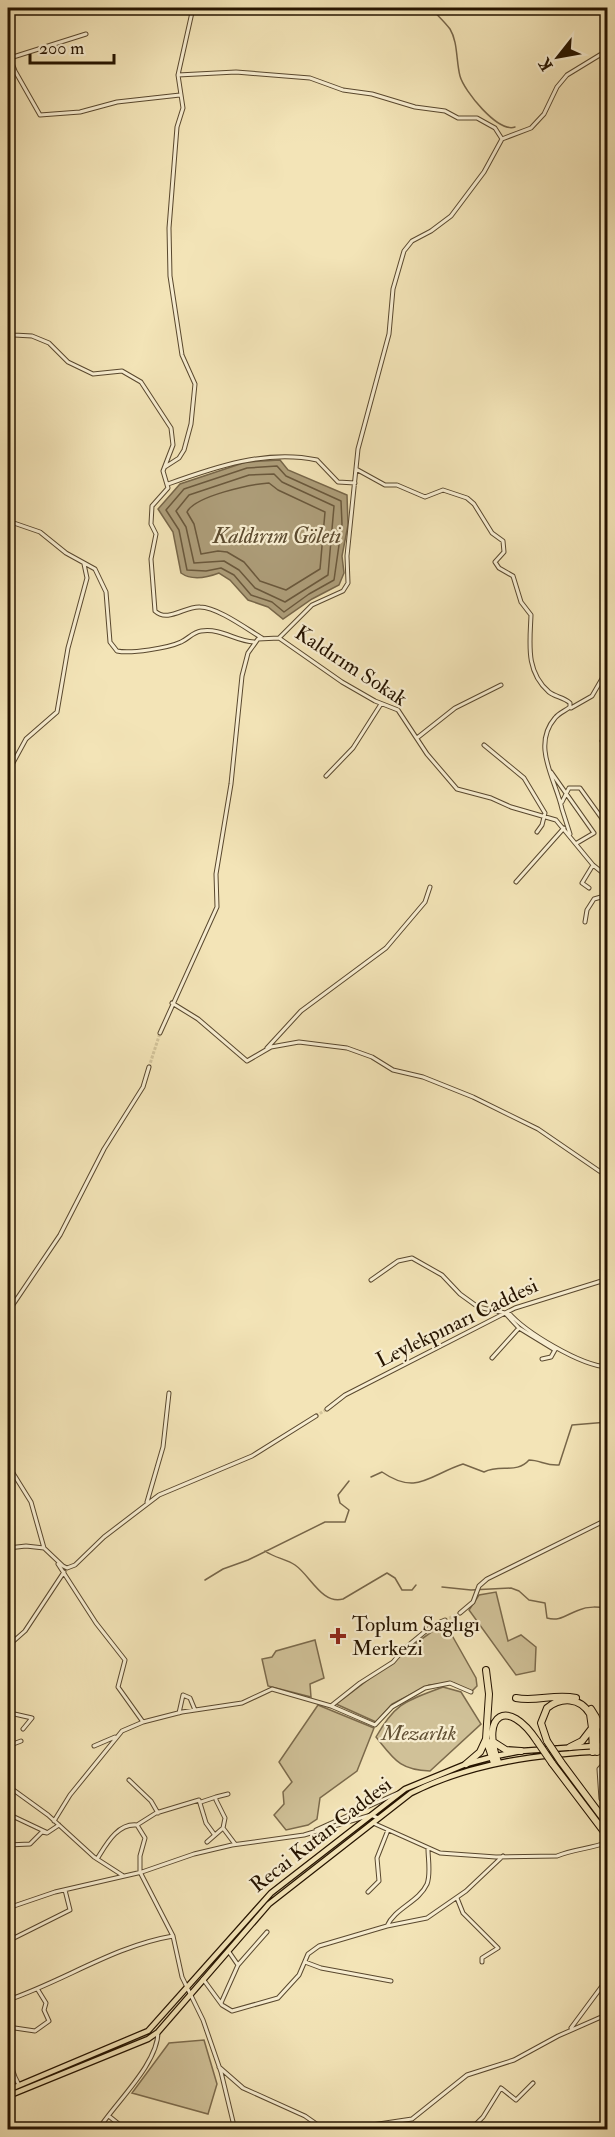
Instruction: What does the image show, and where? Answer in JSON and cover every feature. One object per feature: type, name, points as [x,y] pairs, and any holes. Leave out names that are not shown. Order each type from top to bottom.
[{"type":"highway","points":[[486,1670],[489,1694],[489,1740],[495,1759]]},
{"type":"highway","points":[[516,1698],[534,1701],[567,1696],[579,1698],[588,1704],[608,1735]]},
{"type":"highway","points":[[595,1749],[590,1714],[582,1704],[562,1700],[554,1702],[542,1714],[541,1723],[547,1741],[608,1825]]},
{"type":"highway","points":[[466,1764],[480,1752],[489,1740],[492,1725],[503,1716],[513,1716],[526,1724],[606,1841]]},
{"type":"highway","points":[[595,1749],[596,1717]]},
{"type":"highway","points":[[570,1747],[582,1741],[592,1728]]},
{"type":"highway","points":[[489,1740],[506,1750],[521,1751]]},
{"type":"main road","name":"Recai Kutan Caddesi","points":[[8,2090],[148,2031],[271,1893],[405,1789],[466,1764],[595,1749],[608,1745]]},
{"type":"main road","name":"Recai Kutan Caddesi","points":[[8,2096],[148,2039],[158,2032],[191,1992],[278,1897],[411,1793],[495,1759],[521,1751],[570,1747],[608,1751]]},
{"type":"street","points":[[165,467],[179,458],[184,450],[193,416],[195,384],[182,355],[170,276],[169,228],[177,127],[183,108],[178,75],[193,8]]},
{"type":"street","points":[[86,34],[10,58],[40,115],[80,112],[117,102],[180,95]]},
{"type":"street","points":[[279,638],[312,604],[341,592],[347,586],[350,577],[347,556],[359,443],[367,423],[375,380],[389,334],[393,289],[404,251],[411,241],[431,231],[451,216],[484,172],[502,139],[531,128],[544,114],[557,87],[567,75],[608,50]]},
{"type":"street","points":[[178,75],[250,72],[315,79],[343,90],[372,94],[415,107],[445,111],[458,118],[477,118],[495,128],[502,139]]},
{"type":"street","points":[[8,331],[12,334],[32,336],[49,343],[68,362],[93,374],[122,371],[141,382],[171,428],[173,445],[163,473],[168,484],[165,493],[152,506],[151,524],[156,534],[151,559],[155,610],[160,615],[167,615],[202,607],[242,623],[262,638],[254,642],[244,641],[221,631],[201,631],[176,644],[130,652],[117,651],[112,646],[109,636],[105,588],[95,569],[66,553],[40,532],[8,521]]},
{"type":"street","points":[[168,484],[230,464],[265,457],[314,459],[338,482],[355,483]]},
{"type":"street","points":[[356,470],[386,485],[397,485],[425,497],[441,490],[462,495],[474,504],[492,533],[505,543],[504,552],[497,558],[496,564],[513,576],[521,602],[531,615],[529,644],[534,673],[548,691],[568,701],[570,707],[566,710]]},
{"type":"street","points":[[8,772],[26,739],[54,716],[58,709],[68,648],[87,578],[84,563]]},
{"type":"street","name":"Kaldırım Sokak","points":[[262,638],[279,638],[342,682],[398,710],[436,765],[460,792],[490,798],[511,807],[556,820],[594,865],[608,877]]},
{"type":"street","points":[[160,1033],[217,907],[216,874],[231,784],[242,676],[254,642]]},
{"type":"street","points":[[572,837],[545,754],[548,731],[556,717],[588,700],[606,678],[608,656]]},
{"type":"street","points":[[417,738],[455,708],[501,685]]},
{"type":"street","points":[[326,776],[352,748],[382,704]]},
{"type":"street","points":[[608,737],[602,741],[608,749]]},
{"type":"street","points":[[484,745],[524,778],[545,816],[537,832]]},
{"type":"street","points":[[550,770],[594,833],[577,843]]},
{"type":"street","points":[[562,809],[565,792],[574,786],[583,790],[608,827]]},
{"type":"street","points":[[516,882],[564,828]]},
{"type":"street","points":[[589,888],[582,883],[594,865]]},
{"type":"street","points":[[172,1003],[198,1019],[248,1061],[266,1049],[301,1011],[386,948],[425,902],[430,887]]},
{"type":"street","points":[[585,922],[587,910],[594,899],[608,896]]},
{"type":"street","points":[[266,1049],[299,1042],[331,1044],[366,1054],[393,1070],[423,1077],[473,1096],[538,1129],[608,1177]]},
{"type":"street","points":[[8,1312],[60,1235],[104,1149],[142,1088],[149,1067]]},
{"type":"street","points":[[371,1280],[403,1259],[412,1257],[438,1272],[478,1307],[506,1313],[556,1348]]},
{"type":"street","name":"Leylekpınarı Caddesi","points":[[327,1409],[345,1395],[506,1313],[550,1295],[608,1279]]},
{"type":"street","points":[[506,1313],[519,1328],[585,1364],[608,1367]]},
{"type":"street","points":[[492,1358],[519,1328]]},
{"type":"street","points":[[542,1359],[551,1357],[556,1348]]},
{"type":"street","points":[[147,1502],[163,1447],[170,1393]]},
{"type":"street","points":[[8,1646],[25,1631],[67,1568],[75,1565],[104,1537],[147,1502],[171,1489],[252,1456],[316,1416]]},
{"type":"street","points":[[8,1465],[31,1502],[44,1548],[58,1563],[96,1623],[125,1660],[118,1687],[143,1722]]},
{"type":"street","points":[[460,1613],[473,1602],[479,1586],[487,1579],[608,1520]]},
{"type":"street","points":[[8,1548],[26,1546],[44,1548]]},
{"type":"street","points":[[58,1563],[67,1568]]},
{"type":"street","points":[[331,1706],[360,1683],[393,1662],[404,1649],[433,1626],[445,1620]]},
{"type":"street","points":[[54,1821],[70,1795],[122,1731],[143,1722],[179,1713],[242,1703],[272,1689],[331,1706],[375,1725],[392,1707],[425,1688],[450,1683],[471,1692]]},
{"type":"street","points":[[179,1713],[183,1695],[190,1698],[195,1710]]},
{"type":"street","points":[[8,1716],[10,1713],[32,1718],[23,1729]]},
{"type":"street","points":[[94,1746],[117,1737]]},
{"type":"street","points":[[8,1746],[21,1741]]},
{"type":"street","points":[[608,1759],[599,1769],[601,1799],[608,1800]]},
{"type":"street","points":[[129,1780],[151,1801],[158,1813]]},
{"type":"street","points":[[8,1786],[59,1825],[97,1859],[124,1876]]},
{"type":"street","points":[[304,1835],[405,1789]]},
{"type":"street","points":[[97,1859],[111,1837],[131,1824],[137,1825],[158,1813],[191,1801],[201,1802],[228,1794]]},
{"type":"street","points":[[207,1842],[223,1828],[226,1822],[216,1797]]},
{"type":"street","points":[[201,1802],[206,1823],[214,1834]]},
{"type":"street","points":[[8,1814],[47,1833]]},
{"type":"street","points":[[8,1908],[65,1890],[140,1872],[194,1854],[235,1844],[304,1835],[371,1815],[378,1818]]},
{"type":"street","points":[[372,1823],[429,1850],[455,1855],[557,1856],[572,1850],[589,1850],[606,1841]]},
{"type":"street","points":[[8,1845],[30,1844],[42,1832],[47,1833],[59,1825]]},
{"type":"street","points":[[137,1825],[145,1838],[140,1856],[140,1872],[173,1936],[182,1977],[186,1988],[191,1992],[219,2067],[235,2130]]},
{"type":"street","points":[[223,1828],[235,1844]]},
{"type":"street","points":[[368,1892],[379,1881],[377,1858],[388,1830]]},
{"type":"street","points":[[387,1926],[390,1918],[413,1900],[428,1883],[429,1850]]},
{"type":"street","points":[[203,1979],[221,2003],[232,2011],[269,2002],[286,1991],[308,1954],[318,1946],[387,1926],[427,1918],[457,1898],[502,1856]]},
{"type":"street","points":[[8,1941],[70,1910],[65,1890]]},
{"type":"street","points":[[457,1898],[464,1913],[498,1948],[482,1958],[482,1962]]},
{"type":"street","points":[[221,2003],[238,1965],[267,1932]]},
{"type":"street","points":[[8,2000],[38,1990],[129,1946],[173,1936]]},
{"type":"street","points":[[228,1951],[238,1965]]},
{"type":"street","points":[[305,1962],[321,1968],[391,1981]]},
{"type":"street","points":[[570,2030],[608,1978]]},
{"type":"street","points":[[8,2027],[35,2031],[49,2021],[45,2010],[46,2003],[38,1990]]},
{"type":"street","points":[[361,2130],[372,2125],[412,2119],[467,2075],[514,2060],[570,2030],[608,2014]]},
{"type":"street","points":[[98,2130],[110,2117],[154,2052],[158,2032]]},
{"type":"street","points":[[8,2057],[19,2085]]},
{"type":"street","points":[[219,2067],[243,2088],[305,2116],[325,2130]]},
{"type":"street","points":[[8,2080],[15,2077]]},
{"type":"street","points":[[470,2130],[483,2117],[501,2088],[516,2100],[533,2083]]},
{"type":"street","points":[[110,2117],[126,2130]]},
{"type":"green space","points":[[496,1592],[508,1641],[521,1635],[536,1647],[535,1671],[516,1675],[469,1610],[479,1595]]},
{"type":"green space","points":[[445,1623],[476,1678],[477,1686],[471,1692],[454,1683],[429,1685],[392,1704],[376,1722],[336,1704],[403,1652]]},
{"type":"green space","points":[[315,1640],[324,1678],[310,1684],[311,1697],[268,1686],[262,1659],[272,1657],[276,1651]]},
{"type":"green space","name":"Mezarlık","points":[[443,1687],[461,1692],[481,1724],[430,1771],[404,1766],[376,1737],[396,1709]]},
{"type":"green space","points":[[318,1705],[374,1728],[357,1771],[320,1798],[317,1819],[308,1825],[286,1830],[274,1815],[284,1804],[283,1792],[292,1782],[279,1762]]},
{"type":"green space","points":[[204,2040],[217,2084],[208,2114],[132,2093],[169,2043]]},
{"type":"water","name":"Kaldırım Göleti","points":[[280,460],[288,470],[347,495],[348,525],[342,556],[344,573],[339,585],[312,599],[283,619],[268,607],[248,600],[230,580],[219,573],[199,578],[185,576],[181,573],[173,532],[158,509],[180,484],[246,462]]},
{"type":"waterway","points":[[431,8],[453,34],[460,76],[468,91],[500,124],[515,127]]},
{"type":"waterway","points":[[371,1477],[382,1472],[394,1479],[414,1483],[463,1464],[484,1472],[519,1467],[529,1460],[559,1465],[572,1425],[608,1422]]},
{"type":"waterway","points":[[205,1580],[223,1569],[248,1560],[325,1522],[345,1522],[349,1510],[340,1503],[338,1495],[349,1481]]},
{"type":"waterway","points":[[265,1551],[295,1565],[323,1594],[336,1600],[343,1599],[387,1573],[395,1578],[402,1590],[412,1590],[416,1585]]},
{"type":"waterway","points":[[442,1587],[471,1590],[511,1588],[519,1591],[529,1600],[545,1603],[547,1618],[552,1619],[586,1608],[608,1608]]},
{"type":"tunnel","points":[[149,1067],[160,1033]]},
{"type":"tunnel","points":[[316,1416],[327,1409]]},
{"type":"tunnel","points":[[445,1620],[460,1613]]},
{"type":"place","name":"Toplum Saglıgı Merkezi","points":[[338,1636]]}]
